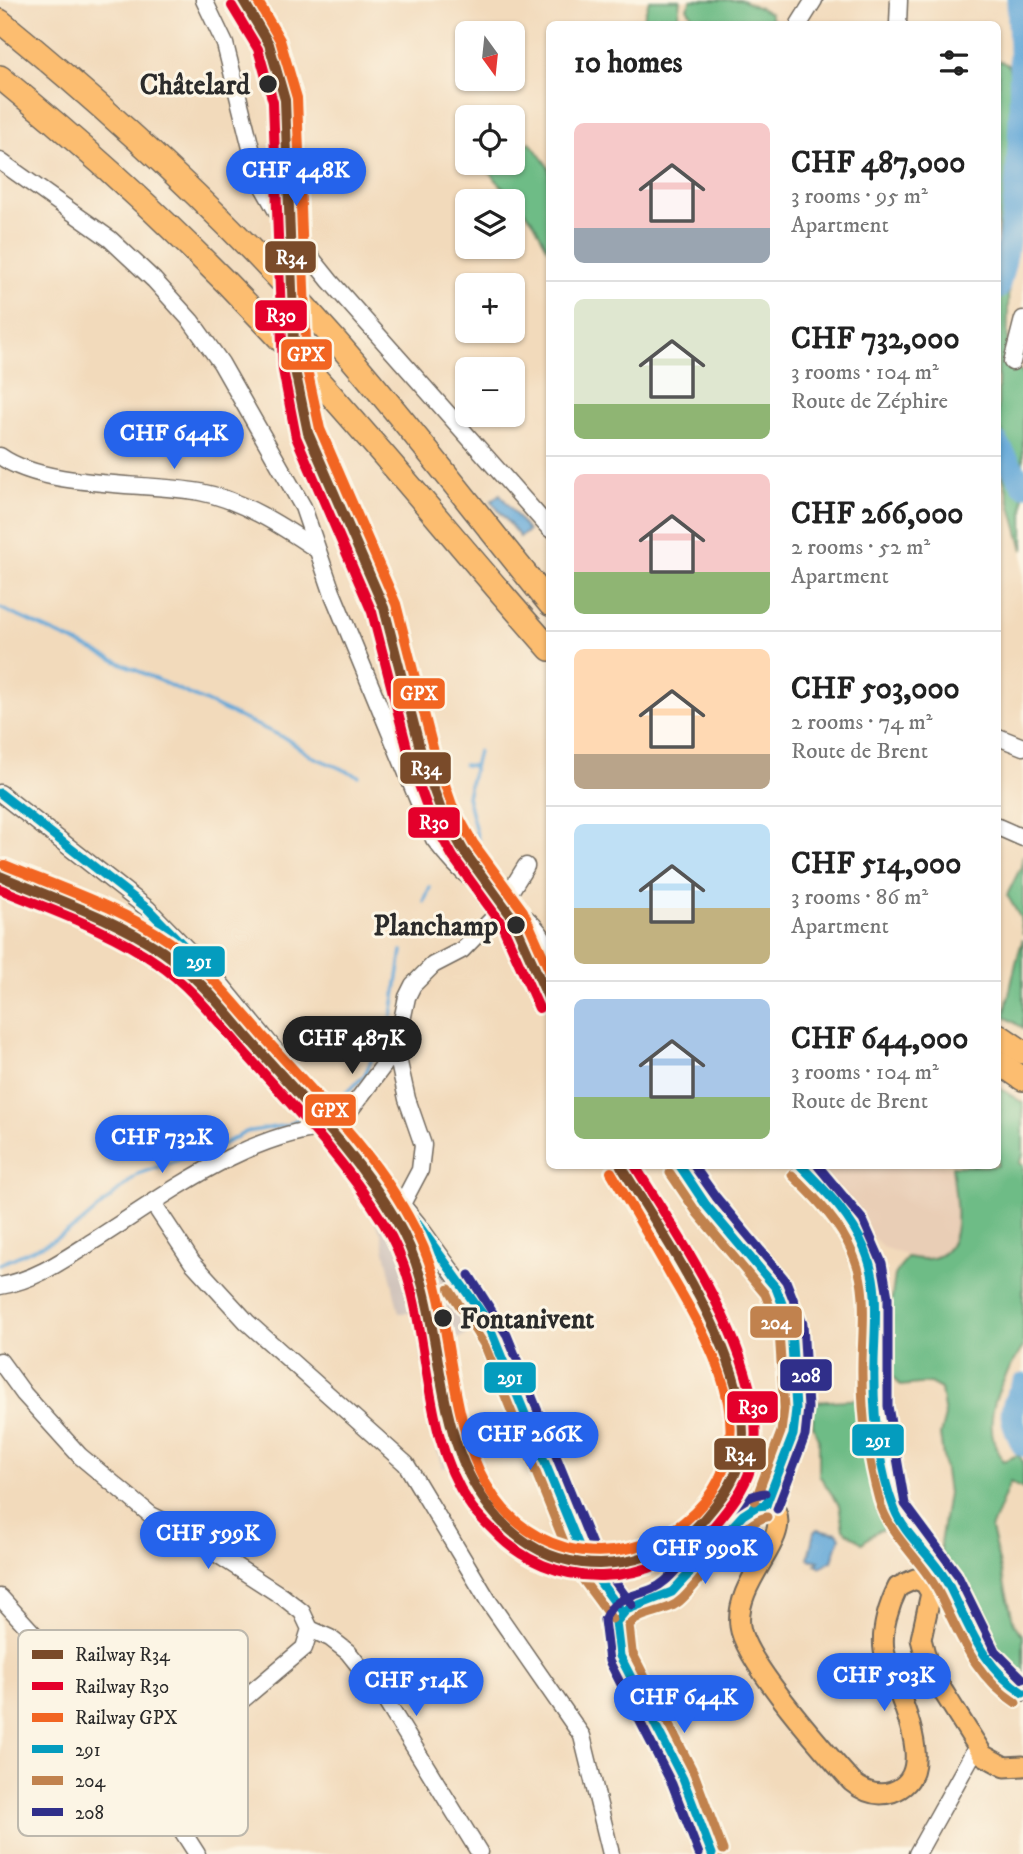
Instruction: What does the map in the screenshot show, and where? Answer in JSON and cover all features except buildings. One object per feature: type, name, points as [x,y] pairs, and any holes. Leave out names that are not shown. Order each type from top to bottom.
[{"type":"highway","points":[[0,21],[135,136],[299,300],[397,412],[546,599]]},
{"type":"highway","points":[[0,77],[107,168],[216,272],[322,385],[546,644]]},
{"type":"highway","points":[[1001,1041],[1015,1069]]},
{"type":"main road","points":[[712,1854],[683,1779],[620,1656],[615,1633],[622,1612],[666,1597],[743,1515],[757,1506],[766,1506],[777,1515],[778,1530],[745,1587],[739,1614],[742,1634],[758,1668],[846,1776],[859,1787],[882,1795],[899,1789],[911,1776],[916,1749],[886,1657],[884,1640],[894,1594],[898,1587],[909,1579],[920,1580],[930,1593],[921,1639],[924,1658],[976,1748],[991,1762],[1005,1767],[1023,1766]]},
{"type":"street","points":[[204,0],[225,44],[259,180],[284,224],[330,281],[546,518]]},
{"type":"street","points":[[801,21],[814,0]]},
{"type":"street","points":[[898,21],[899,0]]},
{"type":"street","points":[[0,161],[110,239],[154,279],[191,321],[221,363],[303,507],[316,549],[434,839],[469,877],[525,915],[546,945]]},
{"type":"street","points":[[1012,362],[1023,319]]},
{"type":"street","points":[[0,456],[16,467],[42,473],[202,492],[263,516],[316,549]]},
{"type":"street","points":[[1001,738],[1023,747]]},
{"type":"street","points":[[0,793],[148,909],[219,982],[402,1205],[486,1319],[586,1563],[622,1612]]},
{"type":"street","points":[[1001,828],[1023,838]]},
{"type":"street","points":[[402,1205],[420,1170],[423,1145],[407,1098],[396,1049],[407,997],[413,985],[433,965],[462,950],[507,901],[526,866]]},
{"type":"street","points":[[0,1286],[37,1275],[191,1177],[221,1161],[299,1132],[338,1126],[396,1049]]},
{"type":"street","points":[[682,1169],[705,1205],[753,1257],[776,1288],[791,1327],[796,1409],[793,1435],[766,1506]]},
{"type":"street","points":[[804,1169],[850,1223],[869,1264],[877,1302],[875,1395],[895,1510],[946,1580],[971,1637],[983,1656],[1002,1679],[1023,1693]]},
{"type":"street","points":[[153,1203],[192,1262],[247,1322],[406,1464],[489,1602],[582,1736],[611,1854]]},
{"type":"street","points":[[0,1361],[24,1394],[80,1456],[151,1515],[177,1528],[283,1597],[302,1612],[310,1629],[330,1638],[348,1652],[382,1695],[479,1852]]},
{"type":"street","points":[[0,1597],[30,1630]]},
{"type":"street","points":[[248,1695],[304,1648],[310,1629]]},
{"type":"street","points":[[918,1854],[976,1748]]},
{"type":"street","points":[[186,1836],[197,1854]]},
{"type":"shaded area","points":[[236,0],[250,0],[271,29],[293,86],[300,146],[301,191],[297,219],[284,201],[281,154],[271,88],[256,31]]},
{"type":"shaded area","points":[[307,404],[323,458],[388,606],[429,761],[468,847],[520,920],[546,983],[546,1008],[507,919],[441,820],[409,731],[379,610],[288,405]]},
{"type":"shaded area","points":[[0,871],[141,929],[175,949],[214,986],[395,1204],[480,1325],[443,1349],[453,1427],[460,1455],[472,1480],[512,1523],[540,1538],[597,1560],[622,1558],[653,1549],[697,1520],[723,1486],[734,1459],[740,1428],[739,1396],[732,1368],[618,1169],[634,1169],[729,1341],[750,1405],[749,1447],[732,1491],[711,1520],[684,1543],[654,1558],[602,1569],[567,1565],[529,1551],[496,1527],[452,1466],[442,1468],[436,1447],[415,1313],[399,1313],[381,1234],[358,1188],[326,1139],[215,1013],[167,967],[110,933],[0,882]]},
{"type":"shaded area","points":[[810,1169],[951,1169],[958,1222],[955,1237],[941,1255],[927,1262],[882,1247]]},
{"type":"green space","points":[[649,0],[680,0],[677,21],[643,21]]},
{"type":"green space","points":[[691,0],[742,0],[770,13],[772,21],[695,21],[687,8]]},
{"type":"green space","points":[[1001,62],[1008,65],[1023,115],[1010,191],[1007,368],[1023,371],[1023,469],[1001,430]]},
{"type":"green space","points":[[530,142],[546,164],[546,245],[525,211],[525,189],[504,189],[492,175],[525,175],[525,145]]},
{"type":"green space","points":[[1001,463],[1023,495],[1023,550],[1001,470]]},
{"type":"green space","points":[[1023,855],[1023,935],[1020,917],[1007,895],[1021,867]]},
{"type":"green space","points":[[1023,939],[1023,1028],[1004,1016]]},
{"type":"green space","points":[[1001,1089],[1023,1103],[1023,1155],[1019,1163],[1023,1165],[1023,1347],[1000,1388],[992,1417],[992,1431],[995,1446],[1003,1461],[1018,1455],[1023,1461],[1023,1489],[1010,1482],[991,1529],[1014,1624],[1023,1636],[1023,1675],[998,1660],[979,1640],[960,1583],[942,1563],[940,1544],[948,1493],[940,1435],[945,1416],[941,1389],[930,1383],[900,1386],[882,1365],[895,1275],[907,1257],[927,1259],[942,1255],[955,1232],[956,1199],[952,1169],[1001,1169]]},
{"type":"green space","points":[[866,1399],[878,1478],[894,1527],[877,1531],[862,1543],[843,1529],[839,1505],[819,1475],[819,1441],[813,1425],[813,1402]]},
{"type":"water","points":[[500,494],[528,531],[520,537],[491,501]]},
{"type":"water","points":[[817,1529],[837,1533],[840,1537],[832,1561],[821,1567],[816,1564],[819,1561],[808,1559]]},
{"type":"waterway","points":[[1001,275],[1017,182],[1020,108],[1018,0]]},
{"type":"waterway","points":[[1001,449],[1023,485]]},
{"type":"waterway","points":[[0,608],[285,738],[311,756],[359,776]]},
{"type":"waterway","points":[[474,845],[478,840],[467,796],[478,751]]},
{"type":"waterway","points":[[464,765],[474,766]]},
{"type":"waterway","points":[[424,902],[430,887]]},
{"type":"waterway","points":[[336,1102],[364,1076],[392,1016],[402,951]]},
{"type":"waterway","points":[[220,1146],[246,1132],[287,1125],[308,1113]]},
{"type":"waterway","points":[[0,1264],[48,1243],[79,1225],[138,1174],[204,1151]]},
{"type":"waterway","points":[[1023,1385],[1012,1415],[1023,1445]]},
{"type":"rail line","name":"R34","points":[[243,0],[269,44],[285,100],[295,370],[308,433],[384,608],[423,760],[441,810],[463,850],[512,917],[546,993]]},
{"type":"rail line","name":"GPX","points":[[257,0],[280,40],[297,98],[307,369],[320,429],[396,604],[435,756],[452,805],[473,843],[523,911],[546,963]]},
{"type":"rail line","name":"R30","points":[[232,6],[258,49],[273,102],[283,370],[296,437],[372,612],[411,763],[430,815],[453,857],[501,923],[539,1008]]},
{"type":"rail line","name":"GPX","points":[[5,865],[131,918],[183,952],[219,986],[359,1144],[393,1191],[431,1266],[459,1408],[469,1445],[483,1479],[503,1509],[531,1532],[567,1548],[598,1552],[643,1544],[684,1522],[710,1494],[725,1464],[731,1434],[728,1402],[706,1339],[611,1172]]},
{"type":"rail line","name":"R34","points":[[0,876],[104,919],[143,939],[175,960],[209,993],[328,1127],[381,1196],[413,1256],[425,1295],[448,1412],[459,1450],[475,1486],[499,1519],[526,1542],[547,1554],[582,1563],[615,1563],[648,1556],[679,1541],[692,1531],[715,1506],[733,1479],[739,1463],[743,1429],[737,1391],[724,1351],[706,1310],[662,1231],[623,1169]]},
{"type":"rail line","name":"R30","points":[[0,889],[101,931],[139,951],[170,972],[204,1006],[319,1136],[369,1201],[401,1257],[412,1292],[440,1436],[451,1470],[469,1503],[484,1521],[517,1551],[543,1565],[572,1574],[618,1575],[649,1568],[678,1555],[704,1536],[721,1518],[740,1491],[751,1467],[756,1431],[751,1393],[738,1352],[699,1270],[637,1169]]},
{"type":"transit line","name":"291","points":[[0,793],[148,909],[219,982],[417,1223],[486,1319],[586,1563],[622,1612]]},
{"type":"transit line","name":"291","points":[[682,1169],[706,1205],[776,1288],[791,1327],[796,1409],[793,1435],[766,1505]]},
{"type":"transit line","name":"208","points":[[696,1169],[786,1281],[803,1324],[808,1408],[805,1436],[777,1509]]},
{"type":"transit line","name":"291","points":[[804,1169],[846,1216],[860,1238],[870,1264],[876,1305],[875,1416],[884,1473],[894,1508],[905,1529],[943,1576],[987,1659],[1009,1683],[1023,1693]]},
{"type":"transit line","name":"208","points":[[820,1169],[863,1220],[882,1263],[888,1297],[888,1406],[905,1504],[957,1574],[995,1651],[1023,1679]]},
{"type":"transit line","name":"204","points":[[670,1173],[697,1213],[765,1294],[779,1330],[784,1409],[781,1432],[755,1501]]},
{"type":"transit line","name":"204","points":[[792,1175],[834,1221],[848,1243],[858,1269],[864,1314],[864,1422],[872,1469],[884,1514],[932,1581],[979,1668],[1016,1703]]},
{"type":"transit line","name":"208","points":[[469,1275],[507,1335],[597,1557],[632,1605]]},
{"type":"transit line","name":"204","points":[[449,1289],[485,1346],[575,1569],[612,1619]]},
{"type":"transit line","name":"208","points":[[699,1854],[672,1784],[609,1661],[604,1620],[609,1610],[623,1599],[657,1587],[665,1581],[711,1529],[737,1505],[765,1493]]},
{"type":"transit line","name":"291","points":[[712,1854],[683,1779],[620,1656],[616,1622],[626,1610],[672,1592],[743,1515],[757,1506],[766,1505]]},
{"type":"transit line","name":"204","points":[[723,1850],[694,1773],[632,1652],[629,1625],[641,1617],[676,1604],[746,1529],[767,1517]]},
{"type":"place","name":"Châtelard","points":[[268,84]]},
{"type":"place","name":"Planchamp","points":[[516,925]]},
{"type":"place","name":"Fontanivent","points":[[443,1318]]}]
